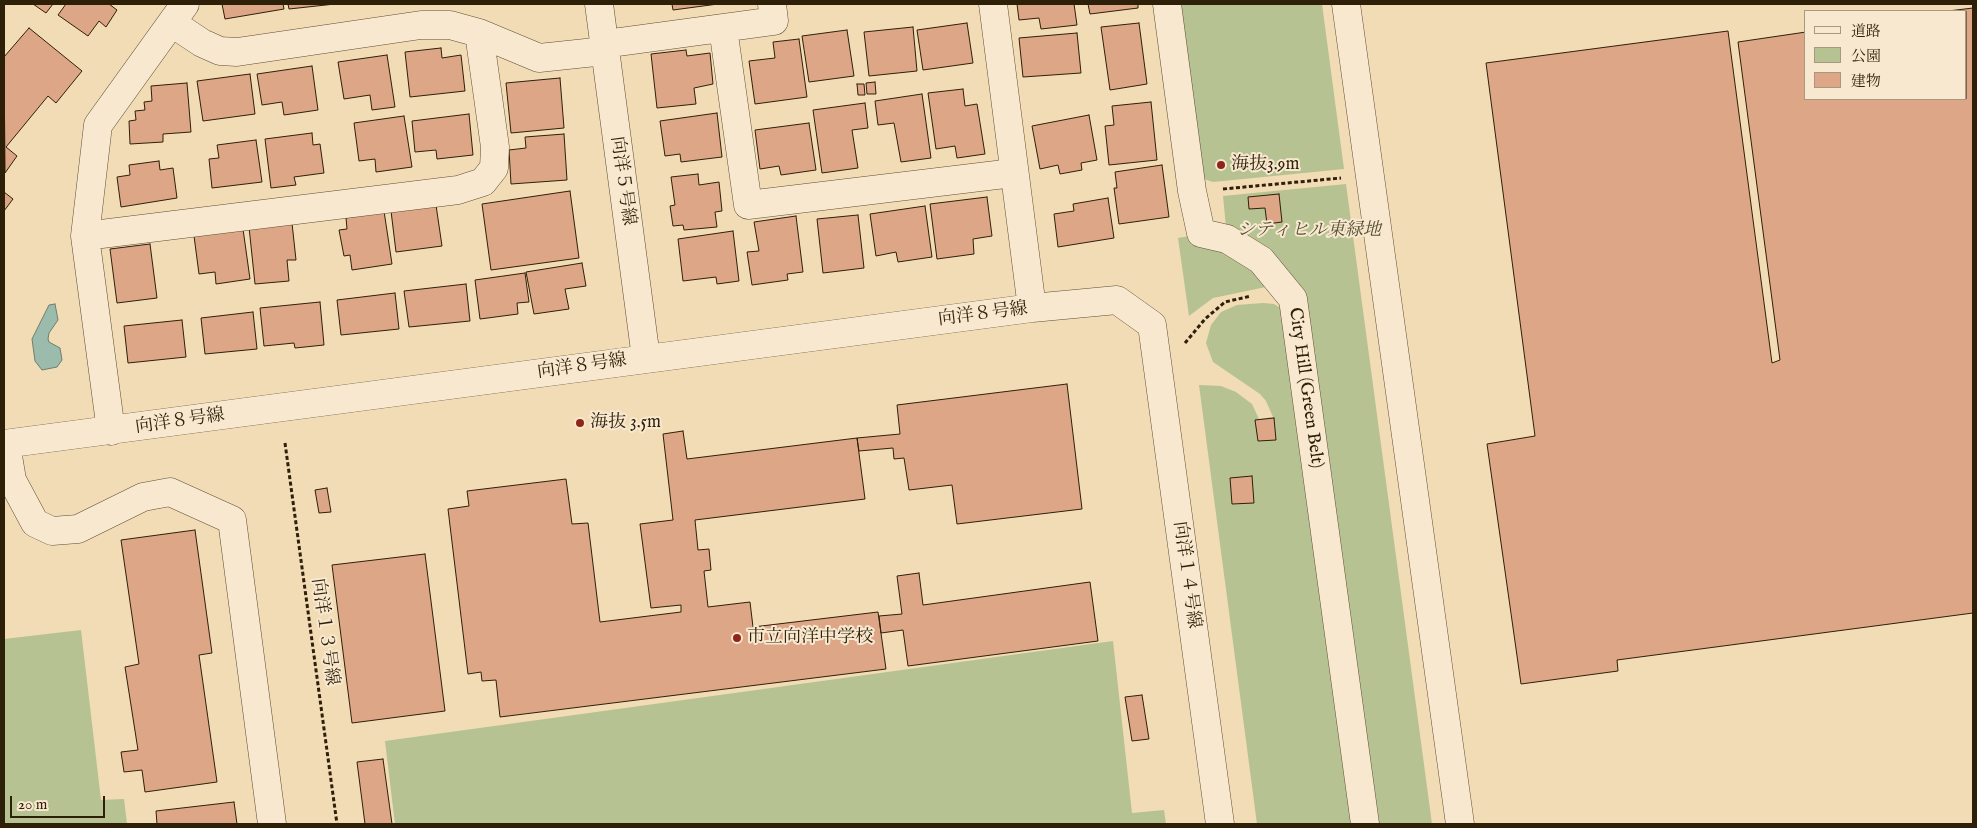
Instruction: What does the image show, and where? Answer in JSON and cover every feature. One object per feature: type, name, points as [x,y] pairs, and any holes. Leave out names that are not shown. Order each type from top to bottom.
[{"type":"street","name":"向洋５号線","points":[[599,4],[646,358]]},
{"type":"street","points":[[111,431],[85,236],[98,125],[178,14],[202,43],[220,51],[237,52],[419,15],[479,33],[539,58],[774,21],[772,4]]},
{"type":"street","points":[[993,4],[1013,173],[1032,308]]},
{"type":"street","name":"City Hill (Green Belt)","points":[[1167,4],[1192,192],[1201,234],[1227,239],[1261,260],[1293,299],[1364,824]]},
{"type":"street","points":[[1346,4],[1460,824]]},
{"type":"street","points":[[723,28],[748,205],[1013,173]]},
{"type":"street","points":[[85,236],[458,190],[483,182],[494,168],[495,147],[479,33]]},
{"type":"street","name":"向洋８号線","points":[[5,444],[1032,308],[1118,300],[1152,325]]},
{"type":"street","name":"向洋１４号線","points":[[1152,325],[1220,824]]},
{"type":"street","points":[[5,444],[12,480],[35,523],[52,531],[78,529],[143,497],[170,492],[232,520],[272,824]]},
{"type":"path","points":[[1192,192],[1347,178]]},
{"type":"path","points":[[1185,343],[1205,319],[1225,302],[1257,294],[1293,299]]},
{"type":"path","name":"向洋１３号線","points":[[285,442],[336,824]]},
{"type":"green space","points":[[1176,4],[1322,4],[1344,169],[1213,182],[1204,179]]},
{"type":"green space","name":"シティヒル東緑地","points":[[1346,184],[1432,824],[1374,824],[1302,295],[1298,283],[1284,267],[1226,227],[1223,196]]},
{"type":"green space","points":[[1189,236],[1218,247],[1265,275],[1266,287],[1213,298],[1189,316],[1178,238]]},
{"type":"green space","points":[[1274,304],[1284,310],[1355,824],[1257,824],[1199,385],[1221,386],[1236,392],[1252,404],[1259,419],[1273,417],[1266,401],[1260,394],[1213,362],[1206,343],[1211,325],[1221,312],[1237,305]]},
{"type":"green space","points":[[81,630],[101,800],[124,799],[127,824],[4,824],[4,639]]},
{"type":"green space","points":[[1113,641],[1132,813],[1164,810],[1166,824],[395,824],[385,741]]},
{"type":"shaded area","points":[[55,304],[58,320],[49,333],[48,339],[49,342],[60,348],[62,360],[57,367],[42,370],[35,361],[32,339],[49,305]]},
{"type":"building","points":[[33,4],[53,4],[46,13]]},
{"type":"building","points":[[66,4],[109,4],[117,10],[106,27],[99,21],[88,36],[58,15]]},
{"type":"building","points":[[222,4],[283,4],[284,9],[225,19]]},
{"type":"building","points":[[288,4],[335,4],[289,9]]},
{"type":"building","points":[[672,4],[718,4],[673,10]]},
{"type":"building","points":[[1017,4],[1074,4],[1077,25],[1041,29],[1039,18],[1019,20]]},
{"type":"building","points":[[1088,4],[1138,4],[1138,8],[1090,14]]},
{"type":"building","points":[[1973,8],[1973,613],[1617,660],[1618,671],[1521,684],[1487,444],[1535,436],[1486,63],[1728,31],[1772,363],[1780,360],[1738,42],[1804,32],[1804,100],[1967,100],[1967,10],[1956,10]]},
{"type":"building","points":[[967,23],[973,63],[923,70],[917,30]]},
{"type":"building","points":[[1139,23],[1147,84],[1110,90],[1101,27]]},
{"type":"building","points":[[913,27],[917,71],[869,76],[864,32]]},
{"type":"building","points":[[29,28],[82,71],[56,103],[48,96],[6,147],[17,156],[5,173],[4,57]]},
{"type":"building","points":[[847,30],[854,76],[809,82],[802,36]]},
{"type":"building","points":[[1077,33],[1081,73],[1023,77],[1019,38]]},
{"type":"building","points":[[799,39],[807,97],[755,104],[749,61],[775,58],[773,42]]},
{"type":"building","points":[[441,48],[442,58],[461,55],[465,91],[410,97],[405,52]]},
{"type":"building","points":[[686,50],[687,56],[710,53],[713,84],[694,88],[696,104],[657,108],[651,54]]},
{"type":"building","points":[[387,55],[395,107],[372,110],[370,95],[344,99],[338,62]]},
{"type":"building","points":[[312,66],[318,110],[284,115],[282,102],[262,105],[257,74]]},
{"type":"building","points":[[250,74],[255,114],[203,121],[197,81]]},
{"type":"building","points":[[560,78],[564,128],[511,133],[506,83]]},
{"type":"building","points":[[875,82],[876,94],[867,94],[866,83]]},
{"type":"building","points":[[187,83],[191,132],[163,134],[163,142],[130,144],[129,121],[136,120],[135,111],[145,110],[144,102],[152,101],[151,86]]},
{"type":"building","points":[[857,84],[864,84],[865,95],[858,95]]},
{"type":"building","points":[[963,89],[965,106],[977,104],[985,154],[957,158],[955,146],[936,149],[928,93]]},
{"type":"building","points":[[922,94],[931,158],[901,162],[894,123],[878,125],[875,101]]},
{"type":"building","points":[[1151,102],[1157,160],[1109,165],[1105,126],[1114,125],[1112,106]]},
{"type":"building","points":[[865,103],[868,128],[852,130],[858,168],[822,173],[813,110]]},
{"type":"building","points":[[717,113],[722,157],[681,162],[680,154],[665,156],[660,121]]},
{"type":"building","points":[[469,114],[473,155],[437,159],[436,150],[415,152],[412,121]]},
{"type":"building","points":[[1089,115],[1097,160],[1081,163],[1082,170],[1060,174],[1058,165],[1040,169],[1032,126]]},
{"type":"building","points":[[404,116],[412,167],[376,172],[375,159],[359,161],[354,123]]},
{"type":"building","points":[[809,123],[816,170],[781,175],[779,166],[760,169],[755,130]]},
{"type":"building","points":[[312,133],[313,145],[320,144],[324,173],[294,177],[296,185],[271,188],[265,139]]},
{"type":"building","points":[[564,134],[567,180],[511,184],[509,150],[526,148],[525,137]]},
{"type":"building","points":[[256,140],[262,182],[212,188],[209,159],[219,158],[217,145]]},
{"type":"building","points":[[159,161],[160,170],[173,168],[177,198],[121,207],[117,177],[130,175],[129,165]]},
{"type":"building","points":[[1162,165],[1169,217],[1119,224],[1114,188],[1117,188],[1115,172]]},
{"type":"building","points":[[698,174],[699,185],[719,182],[722,211],[715,212],[717,227],[684,230],[683,225],[673,226],[670,206],[675,205],[671,177]]},
{"type":"building","points":[[570,191],[579,258],[491,270],[482,204]]},
{"type":"building","points":[[4,192],[13,199],[4,211]]},
{"type":"building","points":[[1279,194],[1282,222],[1267,224],[1265,208],[1249,209],[1248,197]]},
{"type":"building","points":[[987,197],[992,236],[973,239],[974,254],[937,259],[930,204]]},
{"type":"building","points":[[1108,198],[1114,238],[1058,247],[1054,214],[1074,211],[1073,204]]},
{"type":"building","points":[[436,205],[442,246],[396,252],[391,211]]},
{"type":"building","points":[[925,206],[932,257],[898,262],[896,252],[876,256],[870,214]]},
{"type":"building","points":[[384,211],[392,264],[352,270],[350,255],[344,256],[339,230],[347,229],[346,218]]},
{"type":"building","points":[[858,215],[864,268],[823,273],[817,219]]},
{"type":"building","points":[[796,216],[803,272],[787,274],[788,280],[752,285],[747,252],[759,251],[754,222]]},
{"type":"building","points":[[292,223],[296,260],[287,260],[289,281],[255,284],[249,227]]},
{"type":"building","points":[[243,229],[250,279],[216,284],[215,272],[199,274],[194,236]]},
{"type":"building","points":[[733,231],[739,281],[717,284],[716,277],[683,281],[678,239]]},
{"type":"building","points":[[150,244],[157,298],[117,303],[110,249]]},
{"type":"building","points":[[582,263],[586,286],[565,289],[569,309],[534,314],[526,272]]},
{"type":"building","points":[[525,273],[529,302],[517,303],[518,314],[480,319],[475,280]]},
{"type":"building","points":[[466,284],[470,321],[409,327],[404,291]]},
{"type":"building","points":[[395,293],[399,329],[341,335],[337,300]]},
{"type":"building","points":[[320,302],[324,345],[295,348],[294,343],[264,346],[260,308]]},
{"type":"building","points":[[253,312],[257,349],[205,354],[201,318]]},
{"type":"building","points":[[182,320],[186,357],[128,363],[124,326]]},
{"type":"building","points":[[1067,384],[1082,509],[957,524],[952,485],[909,490],[904,458],[894,459],[893,448],[859,451],[857,438],[900,434],[897,405]]},
{"type":"building","points":[[1274,418],[1276,440],[1258,441],[1255,420]]},
{"type":"building","points":[[683,431],[687,459],[857,438],[865,499],[695,520],[698,550],[709,549],[711,570],[704,571],[708,607],[750,602],[753,627],[878,612],[886,669],[500,717],[496,680],[482,681],[481,672],[468,674],[448,509],[469,506],[467,491],[566,479],[572,524],[588,523],[600,622],[681,612],[681,605],[651,608],[640,524],[673,520],[663,434]]},
{"type":"building","points":[[1252,476],[1254,503],[1232,504],[1230,478]]},
{"type":"building","points":[[327,488],[331,512],[319,513],[315,490]]},
{"type":"building","points":[[195,530],[212,653],[199,655],[217,782],[145,792],[142,770],[124,772],[121,752],[138,750],[125,667],[139,664],[121,540]]},
{"type":"building","points":[[425,554],[445,711],[352,723],[332,565]]},
{"type":"building","points":[[919,573],[923,605],[1090,582],[1098,641],[908,666],[903,630],[881,633],[879,616],[902,614],[897,576]]},
{"type":"building","points":[[1142,695],[1149,739],[1132,741],[1125,697]]},
{"type":"building","points":[[383,759],[392,824],[365,824],[357,762]]},
{"type":"building","points":[[234,802],[237,824],[157,824],[156,811]]},
{"type":"place","name":"海抜3.9m","points":[[1221,165]]},
{"type":"place","name":"海抜 3.5m","points":[[580,423]]},
{"type":"place","name":"市立向洋中学校","points":[[737,638]]}]
